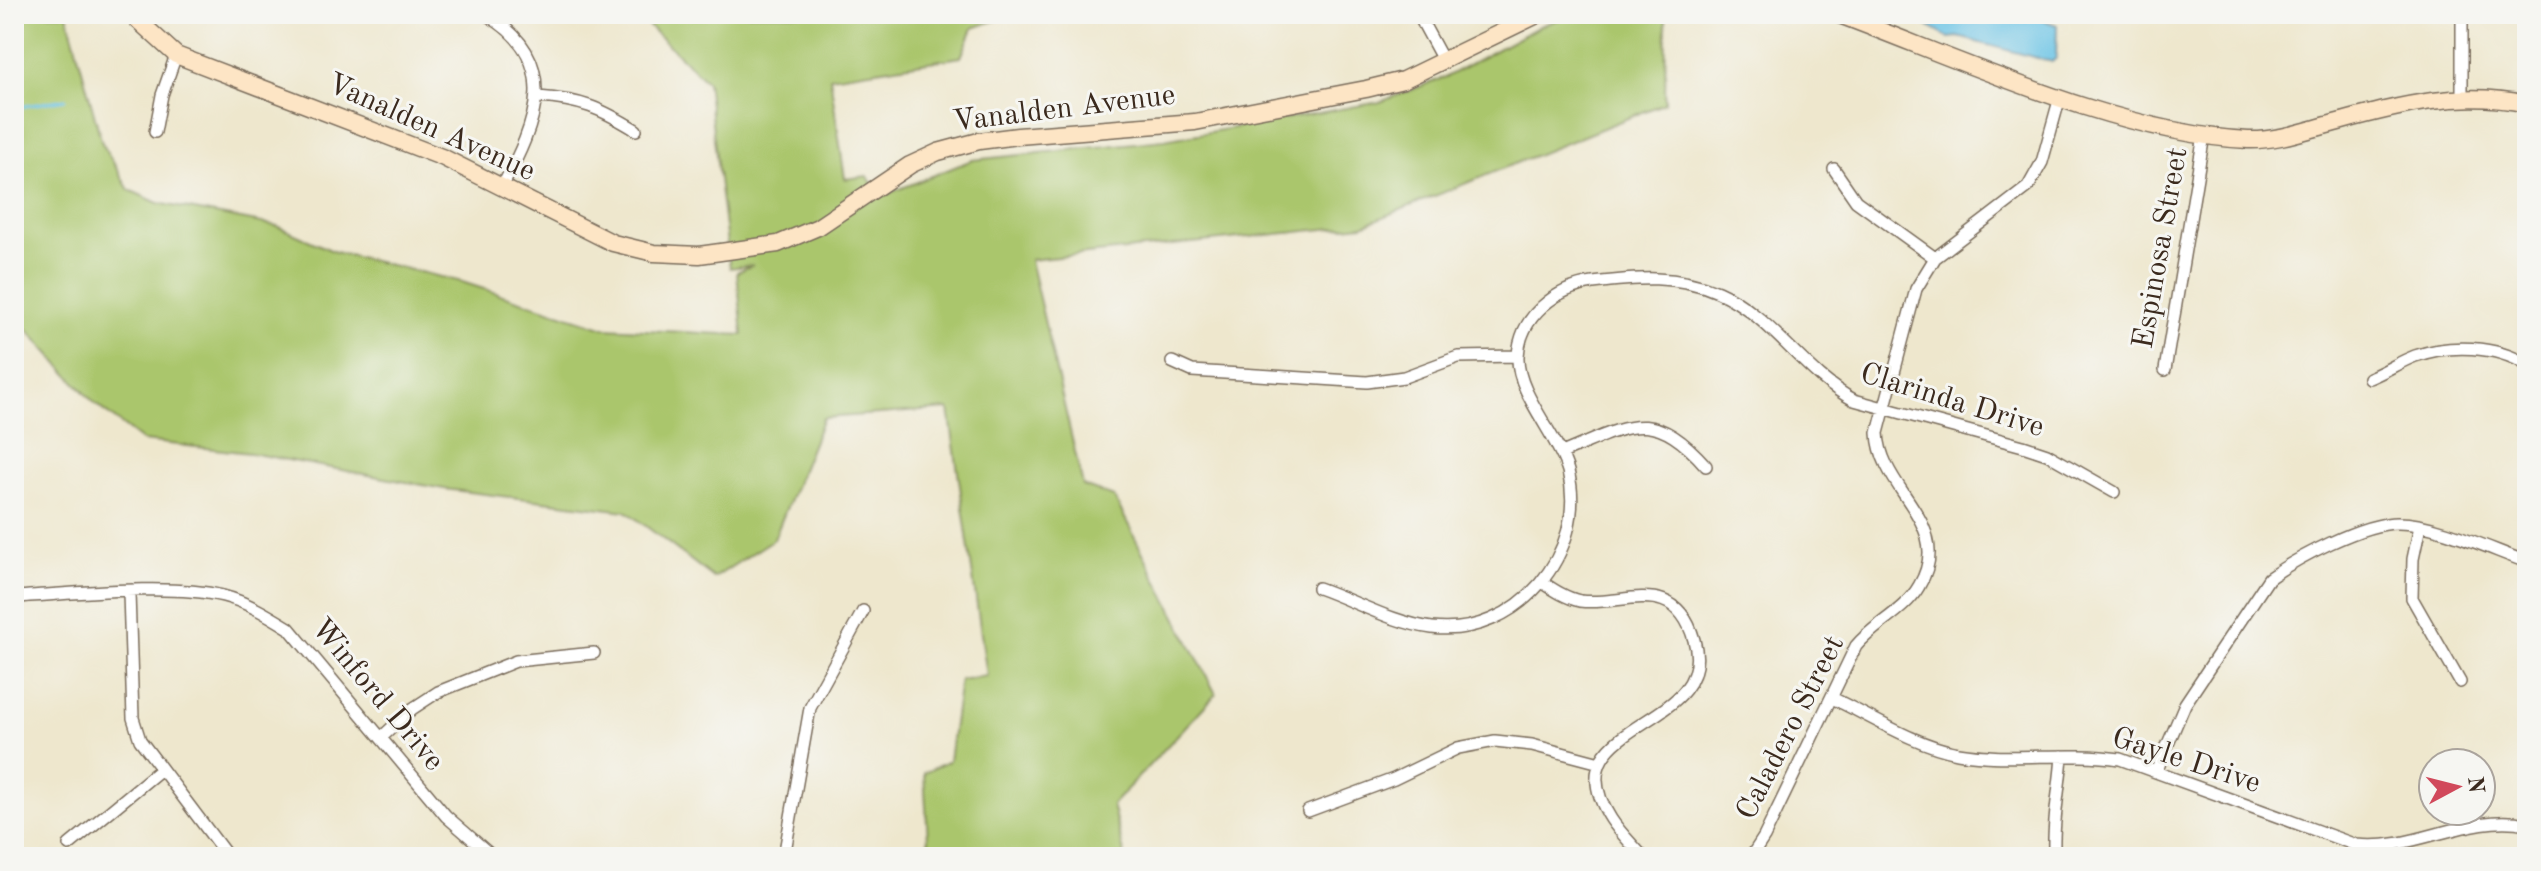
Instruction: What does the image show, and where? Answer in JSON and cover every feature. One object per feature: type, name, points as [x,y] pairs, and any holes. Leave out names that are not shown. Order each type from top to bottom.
[{"type":"main road","name":"Vanalden Avenue","points":[[131,14],[176,55],[431,153],[613,243],[669,253],[751,250],[778,244],[818,227],[910,165],[938,152],[979,141],[1195,122],[1403,80],[1539,14]]},
{"type":"main road","points":[[1837,14],[2060,97],[2117,115],[2204,135],[2268,139],[2411,102],[2462,96],[2527,104]]},
{"type":"street","points":[[485,14],[498,22],[522,46],[538,97],[528,140],[502,187]]},
{"type":"street","points":[[1418,14],[1444,62]]},
{"type":"street","points":[[2462,14],[2462,96]]},
{"type":"street","points":[[155,132],[162,95],[176,55]]},
{"type":"street","points":[[538,97],[576,99],[598,107],[636,130]]},
{"type":"street","name":"Caladero Street","points":[[1751,857],[1764,837],[1856,646],[1868,631],[1910,599],[1927,568],[1925,527],[1887,473],[1879,452],[1878,433],[1916,289],[1935,258],[2028,187],[2042,162],[2060,97]]},
{"type":"street","name":"Espinosa Street","points":[[2165,370],[2204,135]]},
{"type":"street","points":[[1834,169],[1856,201],[1935,258]]},
{"type":"street","name":"Clarinda Drive","points":[[1518,356],[1522,337],[1535,313],[1555,295],[1577,285],[1659,277],[1719,292],[1743,307],[1834,390],[1885,409],[2035,450],[2114,492]]},
{"type":"street","points":[[2369,378],[2391,370],[2411,357],[2448,349],[2485,350],[2515,357],[2527,365]]},
{"type":"street","points":[[1172,362],[1192,371],[1367,382],[1404,377],[1458,357],[1518,356],[1525,386],[1562,453],[1569,476],[1571,506],[1565,544],[1542,582],[1519,604],[1497,617],[1459,627],[1434,628],[1414,624],[1318,588]]},
{"type":"street","points":[[1562,453],[1622,428],[1642,424],[1678,436],[1706,466]]},
{"type":"street","points":[[2156,772],[2185,704],[2269,578],[2289,564],[2374,527],[2396,523],[2420,526],[2527,562]]},
{"type":"street","points":[[2420,526],[2413,559],[2412,598],[2460,682]]},
{"type":"street","points":[[1542,582],[1562,595],[1580,601],[1633,595],[1665,602],[1684,619],[1695,641],[1694,675],[1686,692],[1673,706],[1616,739],[1600,763],[1598,781],[1602,800],[1612,819],[1643,857]]},
{"type":"street","points":[[129,593],[133,718],[140,740],[228,857]]},
{"type":"street","name":"Winford Drive","points":[[14,597],[199,593],[223,596],[260,610],[289,628],[383,736],[446,816],[493,857]]},
{"type":"street","points":[[784,857],[810,708],[863,611]]},
{"type":"street","points":[[383,736],[438,692],[516,661],[594,653]]},
{"type":"street","name":"Gayle Drive","points":[[1832,698],[1939,748],[1979,755],[2120,759],[2356,845],[2380,848],[2494,821],[2527,824]]},
{"type":"street","points":[[1308,811],[1394,779],[1458,748],[1495,741],[1532,745],[1600,763]]},
{"type":"street","points":[[2054,848],[2053,822],[2060,791],[2062,756]]},
{"type":"street","points":[[69,845],[160,770]]},
{"type":"green space","points":[[14,14],[67,14],[102,143],[129,190],[158,203],[277,226],[335,252],[462,282],[605,328],[743,335],[737,272],[753,265],[730,268],[707,82],[636,14],[1014,14],[973,28],[961,57],[830,77],[845,179],[867,176],[882,196],[972,160],[1164,140],[1380,102],[1448,76],[1540,26],[1573,14],[1666,14],[1665,103],[1363,225],[1030,260],[1083,486],[1114,497],[1216,694],[1112,805],[1125,857],[929,857],[924,773],[949,761],[960,680],[987,676],[949,409],[823,418],[774,539],[714,578],[626,511],[444,489],[250,453],[143,441],[94,403],[28,330],[14,321]]},
{"type":"water","points":[[1933,14],[2027,14],[2057,25],[2056,58],[2052,62],[1958,37],[1949,38],[1922,21]]},
{"type":"waterway","points":[[14,108],[65,99]]}]
